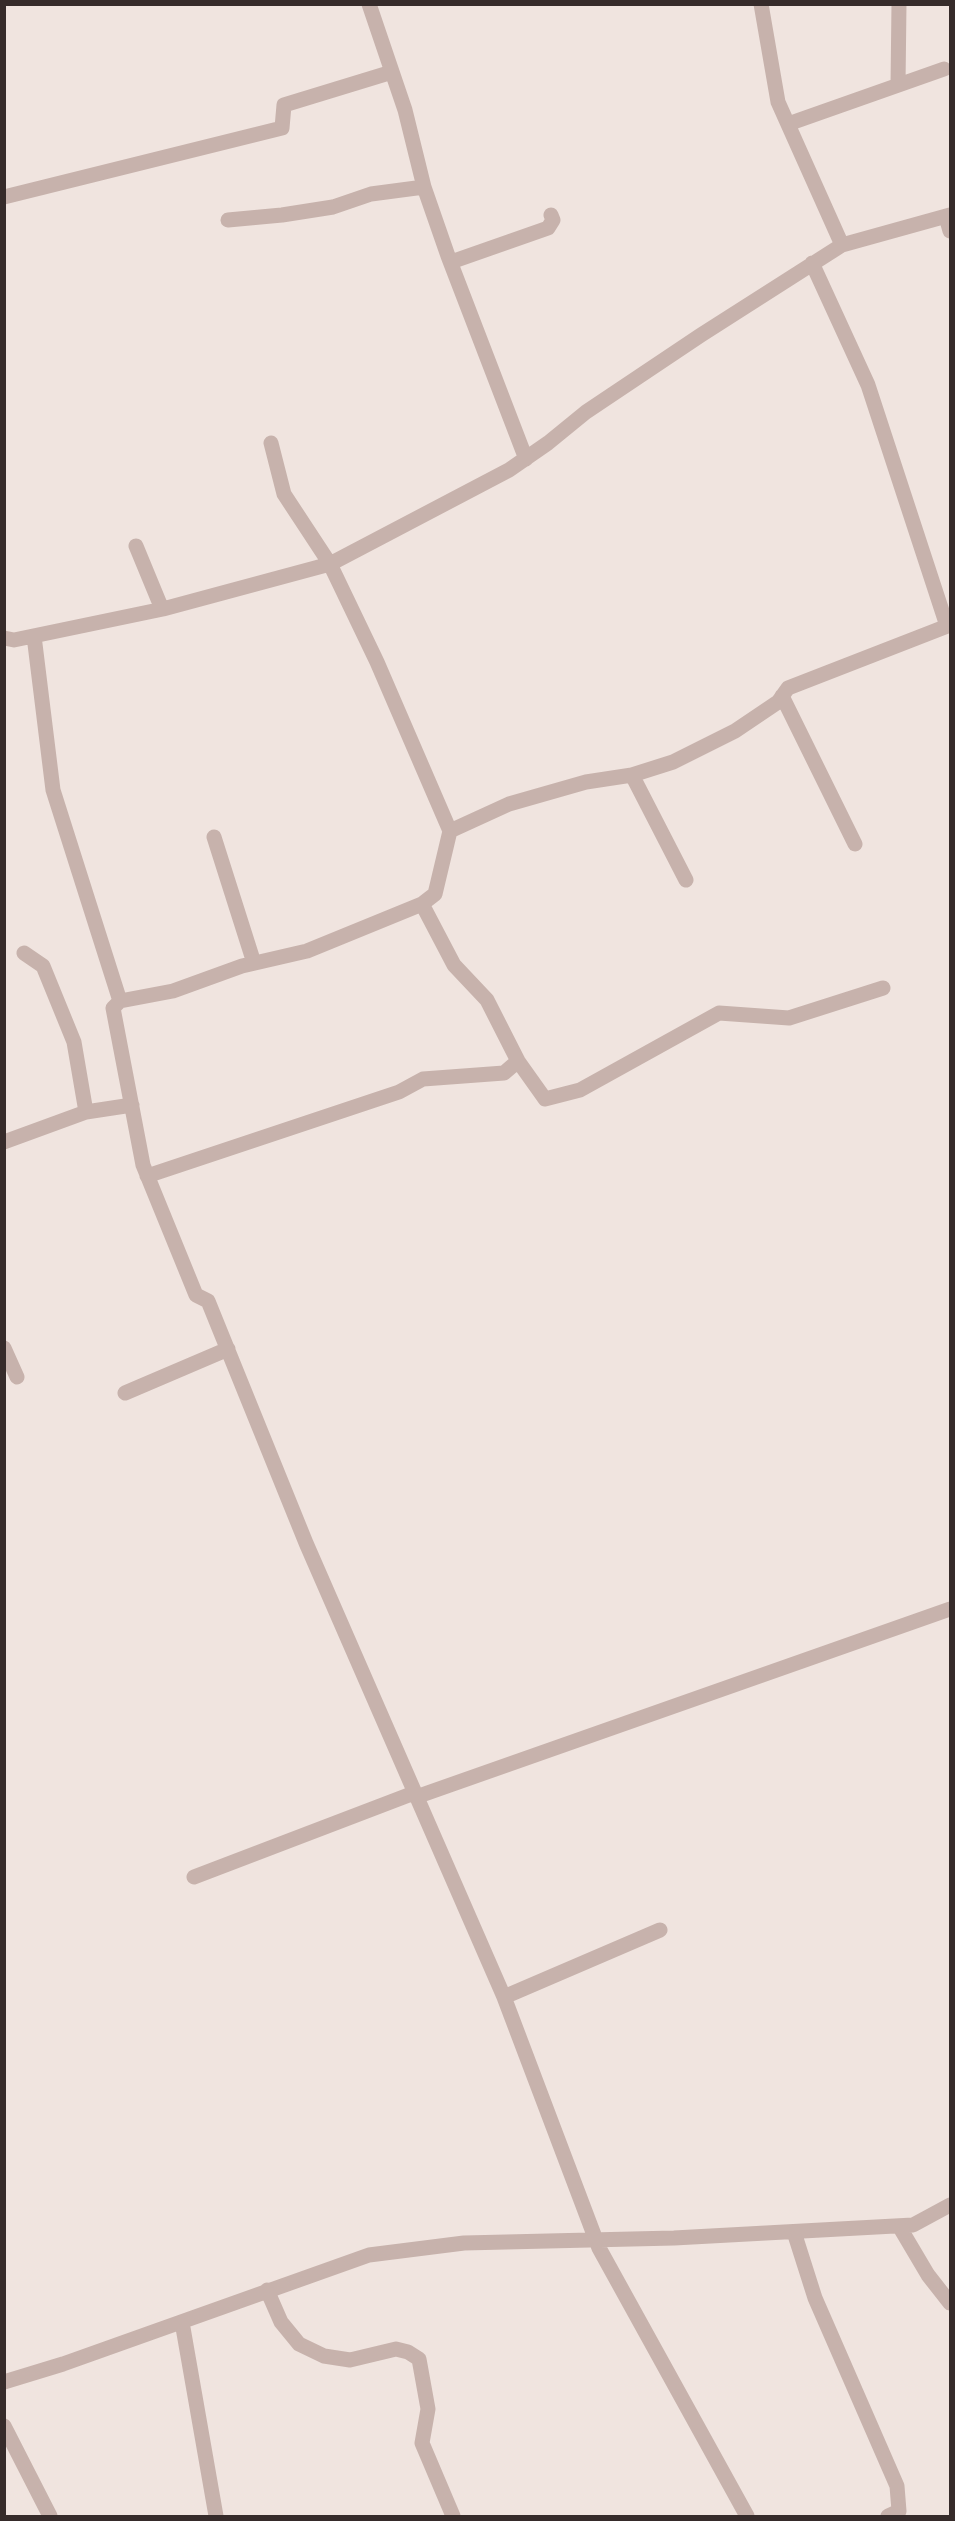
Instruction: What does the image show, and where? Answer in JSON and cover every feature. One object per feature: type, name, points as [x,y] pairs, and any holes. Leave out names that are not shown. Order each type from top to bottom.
[{"type":"street","points":[[369,4],[405,110],[424,187],[526,459]]},
{"type":"street","points":[[761,4],[778,102],[842,245]]},
{"type":"street","points":[[898,85],[899,4]]},
{"type":"street","points":[[788,124],[944,69]]},
{"type":"street","points":[[4,197],[282,128],[284,105],[392,72]]},
{"type":"street","points":[[228,220],[323,209],[371,194],[424,187]]},
{"type":"street","points":[[451,262],[548,228],[553,220],[552,215]]},
{"type":"street","points":[[4,638],[14,640],[162,609],[330,564],[509,470],[586,412],[842,245],[949,221]]},
{"type":"street","points":[[450,831],[508,804],[586,782],[632,775],[673,762],[735,731],[782,696],[789,688],[949,626],[868,385],[812,263]]},
{"type":"street","points":[[271,443],[284,494],[330,564],[377,662],[450,831],[435,894],[422,904],[307,951],[254,963],[173,991],[120,1001],[112,1008],[147,1176],[196,1294],[208,1301],[306,1543],[504,1997],[595,2239],[747,2517]]},
{"type":"street","points":[[136,546],[162,609]]},
{"type":"street","points":[[34,636],[54,790],[120,1001]]},
{"type":"street","points":[[782,696],[855,844]]},
{"type":"street","points":[[632,775],[686,880]]},
{"type":"street","points":[[214,837],[254,963]]},
{"type":"street","points":[[422,904],[454,965],[487,1000],[518,1061],[545,1099],[580,1090],[719,1013],[789,1018],[883,988]]},
{"type":"street","points":[[24,953],[43,966],[74,1041],[86,1112]]},
{"type":"street","points":[[147,1176],[399,1092],[423,1079],[504,1072],[518,1061]]},
{"type":"street","points":[[4,1142],[86,1112],[132,1105]]},
{"type":"street","points":[[4,1348],[17,1377]]},
{"type":"street","points":[[125,1393],[228,1350]]},
{"type":"street","points":[[194,1878],[415,1795],[951,1609]]},
{"type":"street","points":[[504,1997],[660,1930]]},
{"type":"street","points":[[4,2382],[182,2322],[369,2255],[464,2243],[674,2238],[899,2226],[913,2224],[951,2205]]},
{"type":"street","points":[[899,2226],[928,2275],[951,2304]]},
{"type":"street","points":[[794,2232],[815,2298],[897,2486],[899,2511],[888,2517]]},
{"type":"street","points":[[267,2290],[281,2322],[299,2344],[324,2356],[350,2360],[396,2349],[408,2352],[419,2359],[428,2409],[422,2443],[453,2517]]},
{"type":"street","points":[[182,2322],[216,2517]]},
{"type":"street","points":[[4,2426],[50,2517]]}]
